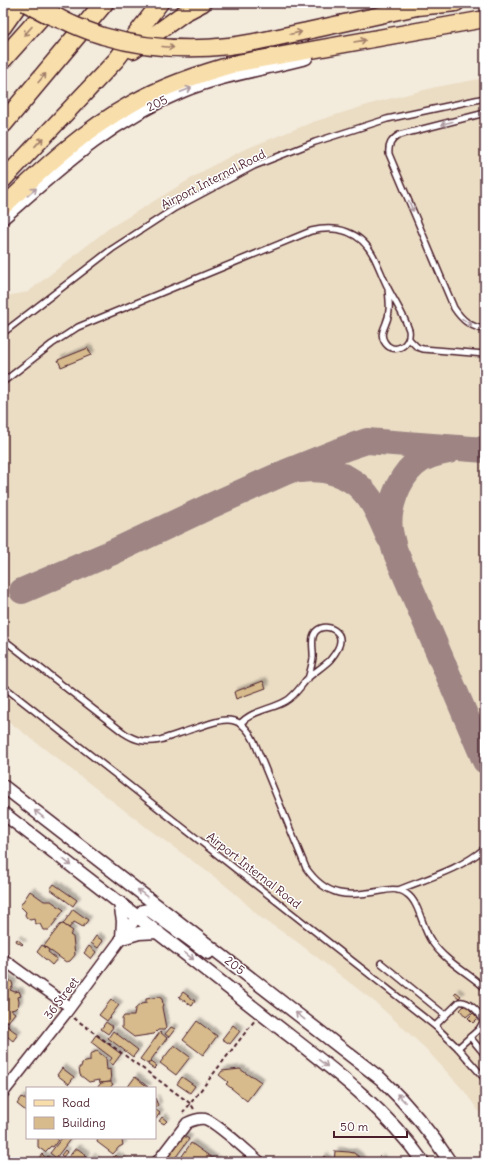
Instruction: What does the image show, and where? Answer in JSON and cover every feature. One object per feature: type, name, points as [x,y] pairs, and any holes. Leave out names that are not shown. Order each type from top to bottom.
[{"type":"highway","points":[[3,59],[53,3]]},
{"type":"highway","points":[[3,124],[104,3]]},
{"type":"main road","points":[[3,27],[20,3]]},
{"type":"main road","points":[[25,3],[48,15],[89,32],[116,40],[143,45],[174,48],[230,46],[424,5],[456,3]]},
{"type":"main road","points":[[39,3],[63,21]]},
{"type":"main road","points":[[3,180],[94,84],[134,38],[160,3]]},
{"type":"main road","points":[[94,84],[154,34],[184,13],[203,3]]},
{"type":"main road","points":[[3,207],[44,168],[70,146],[120,111],[149,95],[207,71],[238,63],[485,18]]},
{"type":"street","name":"205","points":[[3,218],[84,148],[116,125],[148,107],[202,84],[315,56],[340,44]]},
{"type":"street","name":"205","points":[[3,786],[232,962],[380,1079],[429,1130],[450,1162]]},
{"type":"street","name":"205","points":[[3,813],[138,916],[367,1099],[401,1133],[423,1162]]},
{"type":"street","points":[[120,903],[123,921],[122,938],[139,932],[158,932]]},
{"type":"street","points":[[138,916],[143,911],[149,910],[203,950],[232,962]]},
{"type":"street","name":"36 Street","points":[[3,1093],[68,1010],[138,916]]},
{"type":"street","points":[[3,959],[35,984],[48,991],[68,1010]]},
{"type":"street","points":[[153,1159],[187,1123],[199,1118],[210,1121],[260,1162]]},
{"type":"lane","name":"Airport Internal Road","points":[[3,333],[112,249],[175,208],[254,166],[315,142],[387,119],[485,98]]},
{"type":"lane","points":[[485,113],[399,135],[390,142],[389,147],[389,154],[454,308],[461,318],[471,326],[485,329]]},
{"type":"lane","points":[[3,382],[52,344],[78,327],[310,232],[323,229],[335,229],[347,232],[358,238],[374,256],[388,289],[410,330],[409,340],[400,348],[393,348],[383,341],[382,334],[389,310],[388,289]]},
{"type":"lane","points":[[409,340],[417,347],[423,349],[485,354]]},
{"type":"lane","points":[[485,569],[485,577]]},
{"type":"lane","points":[[240,724],[251,715],[286,701],[330,660],[339,647],[340,641],[339,634],[328,627],[321,628],[316,631],[313,636],[313,660],[308,679]]},
{"type":"lane","points":[[3,639],[124,733],[141,742],[160,740],[221,720],[233,721],[247,729],[254,740],[306,868],[312,877],[328,890],[338,894],[359,895],[388,889],[407,893],[412,899],[426,934],[437,949],[485,988]]},
{"type":"lane","name":"Airport Internal Road","points":[[3,686],[435,1026],[458,1048],[485,1079]]},
{"type":"lane","points":[[398,890],[469,861],[485,848]]},
{"type":"lane","points":[[381,963],[445,1015]]},
{"type":"lane","points":[[435,1026],[459,1002],[465,1001],[468,1003],[480,1016],[483,1022],[482,1026],[458,1048]]},
{"type":"lane","points":[[470,1037],[485,1056]]},
{"type":"path","points":[[68,1010],[191,1104],[199,1118]]},
{"type":"path","points":[[182,1115],[260,1013]]},
{"type":"path","points":[[144,1162],[153,1159]]},
{"type":"shaded area","points":[[485,78],[485,1120],[465,1092],[425,1048],[376,1003],[296,941],[260,917],[220,881],[150,830],[3,717],[3,299],[6,296],[28,292],[108,229],[210,167],[243,150],[313,122],[377,102],[436,87]]},
{"type":"building","points":[[88,348],[91,355],[61,367],[58,360]]},
{"type":"building","points":[[263,681],[266,688],[236,699],[234,692]]},
{"type":"building","points":[[54,884],[77,900],[73,906],[50,889]]},
{"type":"building","points":[[30,891],[44,901],[51,901],[64,910],[49,930],[43,930],[40,924],[35,923],[34,919],[30,920],[27,918],[25,915],[26,912],[20,906]]},
{"type":"building","points":[[73,909],[88,920],[83,927],[74,922],[69,928],[63,924]]},
{"type":"building","points":[[63,924],[73,931],[70,935],[73,937],[75,955],[70,961],[66,962],[44,946],[60,925]]},
{"type":"building","points":[[96,936],[103,941],[98,948],[91,943]]},
{"type":"building","points":[[17,939],[23,944],[22,945],[16,941]]},
{"type":"building","points":[[42,945],[57,959],[52,965],[37,952]]},
{"type":"building","points":[[89,946],[96,952],[91,959],[84,953]]},
{"type":"building","points":[[3,976],[12,982],[13,986],[10,990],[15,992],[19,991],[21,996],[18,997],[18,1006],[11,1010],[15,1013],[8,1022],[3,1018]]},
{"type":"building","points":[[183,992],[195,1001],[192,1006],[179,997]]},
{"type":"building","points":[[456,992],[461,996],[459,998],[454,994]]},
{"type":"building","points":[[159,997],[162,999],[163,1004],[162,1007],[166,1028],[164,1030],[158,1030],[154,1034],[134,1037],[122,1028],[122,1019],[124,1016],[134,1016],[135,1009],[141,1004],[146,1003],[146,999]]},
{"type":"building","points":[[111,1000],[119,1005],[107,1021],[99,1015]]},
{"type":"building","points":[[465,1005],[472,1012],[466,1017],[460,1010]]},
{"type":"building","points":[[473,1013],[478,1018],[473,1023],[468,1018]]},
{"type":"building","points":[[197,1021],[217,1036],[203,1055],[183,1040]]},
{"type":"building","points":[[106,1022],[113,1027],[108,1034],[101,1029]]},
{"type":"building","points":[[3,1023],[18,1034],[13,1041],[3,1033]]},
{"type":"building","points":[[233,1025],[240,1031],[230,1044],[222,1039]]},
{"type":"building","points":[[171,1027],[175,1029],[169,1037],[165,1034]]},
{"type":"building","points":[[113,1031],[138,1050],[133,1057],[108,1038]]},
{"type":"building","points":[[160,1032],[167,1038],[148,1064],[140,1059]]},
{"type":"building","points":[[96,1035],[121,1054],[113,1065],[109,1062],[112,1058],[91,1042]]},
{"type":"building","points":[[174,1045],[190,1057],[176,1075],[160,1063]]},
{"type":"building","points":[[97,1051],[106,1058],[107,1070],[110,1069],[111,1082],[100,1083],[99,1080],[89,1082],[80,1075],[79,1067],[81,1067],[82,1063],[90,1061],[90,1054]]},
{"type":"building","points":[[150,1061],[157,1066],[154,1069],[148,1065]]},
{"type":"building","points":[[62,1068],[74,1077],[69,1084],[57,1075]]},
{"type":"building","points":[[240,1069],[261,1082],[247,1101],[226,1084],[228,1082],[219,1075],[222,1071]]},
{"type":"building","points":[[135,1077],[148,1087],[128,1087]]},
{"type":"building","points":[[182,1077],[195,1086],[190,1093],[177,1084]]},
{"type":"building","points":[[110,1082],[113,1084],[111,1087],[98,1087],[101,1083]]},
{"type":"building","points":[[22,1097],[26,1100],[26,1111],[17,1104]]},
{"type":"building","points":[[156,1110],[160,1113],[156,1119]]},
{"type":"building","points":[[162,1117],[167,1121],[164,1124],[159,1121]]},
{"type":"building","points":[[182,1135],[189,1139],[173,1161],[166,1156]]},
{"type":"building","points":[[38,1139],[58,1140],[53,1147],[51,1146],[45,1152],[38,1147]]},
{"type":"building","points":[[61,1139],[70,1139],[56,1158],[50,1153]]},
{"type":"building","points":[[98,1139],[123,1139],[122,1141],[123,1145],[113,1154],[97,1142]]},
{"type":"building","points":[[191,1143],[218,1162],[178,1162]]},
{"type":"building","points":[[75,1149],[78,1149],[86,1155],[84,1158],[87,1162],[83,1162],[78,1158],[75,1162],[70,1162],[71,1161],[68,1158]]},
{"type":"building","points":[[65,1150],[67,1152],[63,1157],[61,1155]]},
{"type":"building","points":[[335,1151],[354,1153],[362,1162],[334,1162]]},
{"type":"building","points":[[42,1154],[46,1158],[48,1156],[55,1162],[36,1162]]},
{"type":"building","points":[[115,1155],[124,1162],[110,1162]]},
{"type":"building","points":[[324,1156],[329,1162],[320,1162]]},
{"type":"building","points":[[91,1157],[97,1162],[87,1162]]},
{"type":"building","points":[[381,1158],[384,1162],[376,1162]]},
{"type":"taxiway","points":[[22,591],[113,552],[286,472],[367,441],[485,450]]},
{"type":"taxiway","points":[[449,451],[426,457],[408,471],[399,486],[392,504],[390,513],[390,530],[395,551],[485,761]]},
{"type":"taxiway","points":[[300,470],[309,469],[328,471],[345,477],[361,488],[377,510],[389,537]]}]
